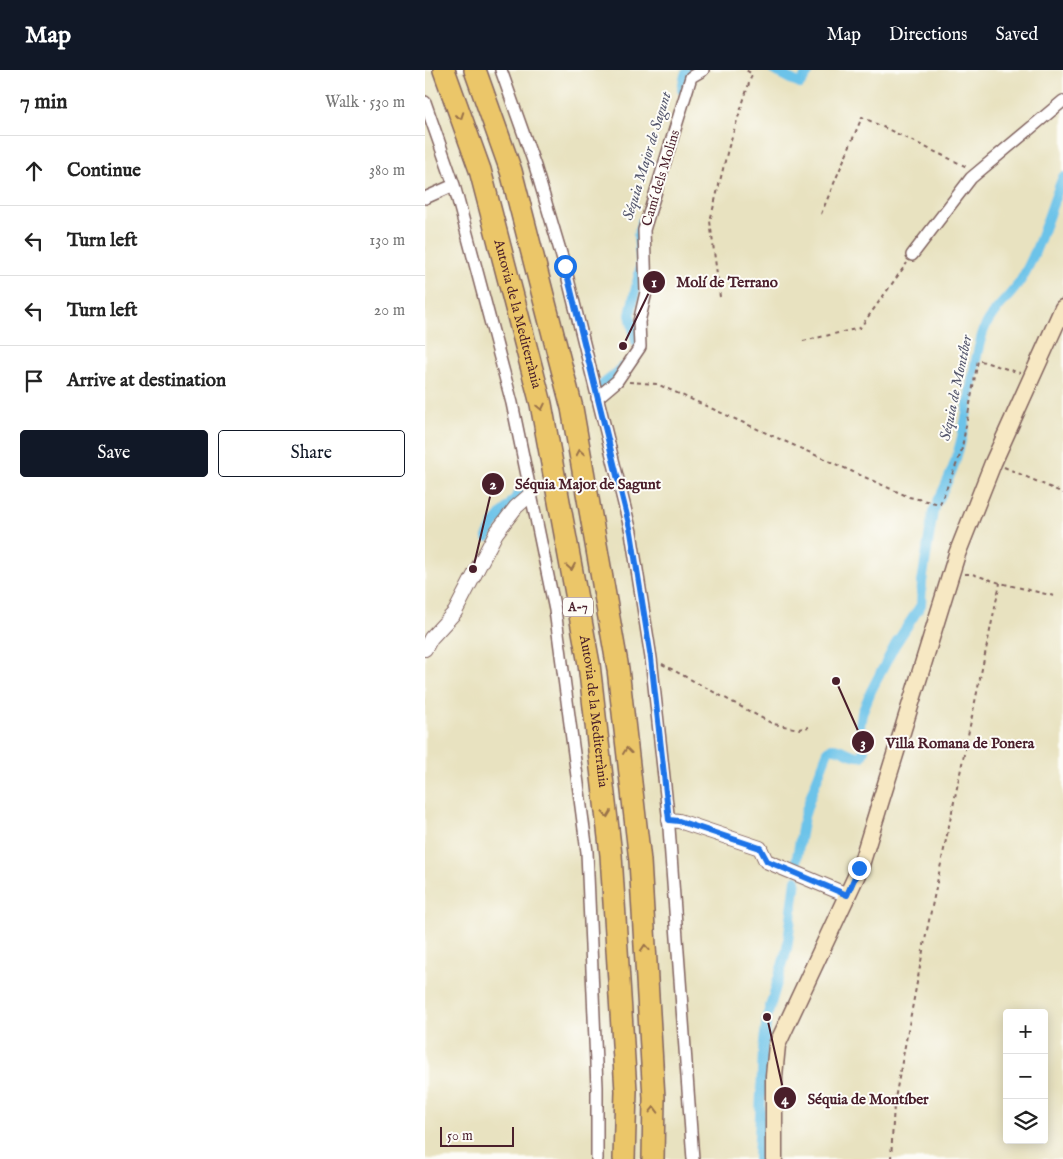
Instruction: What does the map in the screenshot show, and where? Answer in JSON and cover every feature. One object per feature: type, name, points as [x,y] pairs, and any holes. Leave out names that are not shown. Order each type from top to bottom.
[{"type":"highway","name":"Autovia de la Mediterrània","points":[[444,70],[480,170],[541,404],[589,664],[611,855],[625,1091],[624,1159]]},
{"type":"highway","name":"Autovia de la Mediterrània","points":[[475,70],[511,171],[572,408],[618,669],[640,862],[655,1098],[653,1159]]},
{"type":"main road","points":[[774,1159],[774,1076],[777,1045],[859,868],[957,554],[993,462],[1063,308]]},
{"type":"street","points":[[501,70],[535,166],[562,257],[631,532],[651,658],[669,820],[693,1159]]},
{"type":"street","name":"Camí dels Molins","points":[[597,398],[617,380],[640,347],[639,322],[646,292],[645,230],[691,77],[703,70]]},
{"type":"street","points":[[912,255],[971,178],[1063,101]]},
{"type":"street","points":[[425,102],[454,185],[512,403],[555,610],[587,852],[597,1087],[597,1159]]},
{"type":"street","points":[[425,198],[454,185]]},
{"type":"street","points":[[425,649],[431,638],[455,612],[496,533],[516,507],[531,494]]},
{"type":"street","points":[[669,820],[679,821],[760,848],[767,861],[847,895]]},
{"type":"path","points":[[720,297],[710,221],[728,149],[752,74],[746,70]]},
{"type":"path","points":[[821,214],[862,117],[978,172]]},
{"type":"path","points":[[803,341],[860,328],[912,255]]},
{"type":"path","points":[[617,380],[657,384],[909,497],[940,504],[961,453],[978,360],[1031,377]]},
{"type":"path","points":[[993,462],[1063,493]]},
{"type":"path","points":[[891,1159],[894,1104],[928,926],[999,583]]},
{"type":"path","points":[[651,658],[773,724],[799,729],[809,727]]},
{"type":"waterway","name":"Séquia Major de Sagunt","points":[[682,90],[688,70]]},
{"type":"waterway","points":[[773,70],[800,84],[810,70]]},
{"type":"waterway","name":"Séquia de Montíber","points":[[938,501],[951,473],[961,440],[975,362],[986,324],[1016,287],[1028,268],[1063,177]]},
{"type":"waterway","name":"Séquia Major de Sagunt","points":[[636,342],[630,315],[641,264],[638,236],[642,221]]},
{"type":"waterway","name":"Séquia Major de Sagunt","points":[[601,386],[622,367]]},
{"type":"waterway","name":"Séquia Major de Sagunt","points":[[487,537],[494,524],[522,490]]},
{"type":"waterway","name":"Séquia de Montíber","points":[[795,868],[804,817],[828,751],[836,748],[862,756],[864,750],[860,726],[862,713],[871,691],[895,645],[921,605],[922,582],[935,508]]},
{"type":"waterway","name":"Séquia de Montíber","points":[[758,1159],[763,1051],[767,1017],[787,949],[796,880]]},
{"type":"place","name":"Molí de Terrano","points":[[623,346]]},
{"type":"place","name":"Séquia Major de Sagunt","points":[[473,569]]},
{"type":"place","name":"Villa Romana de Ponera","points":[[836,681]]},
{"type":"place","name":"Séquia de Montíber","points":[[767,1017]]},
{"type":"route","points":[[565,266],[631,532],[651,658],[669,820],[679,821],[760,848],[767,861],[847,895],[859,868]]}]
